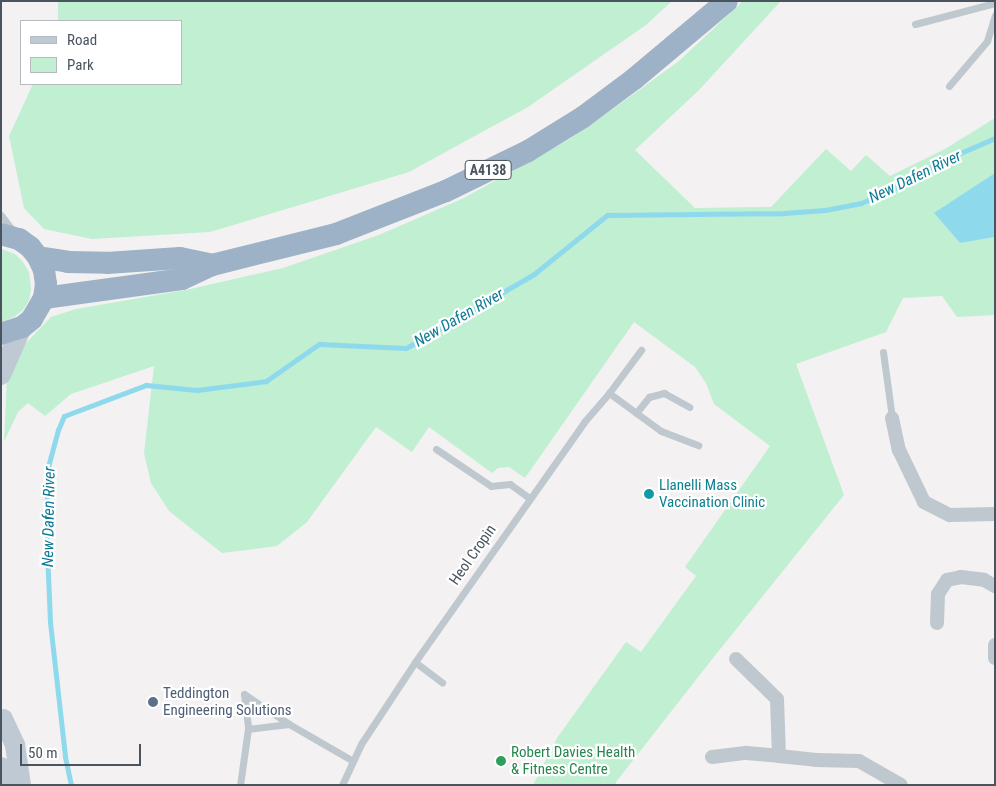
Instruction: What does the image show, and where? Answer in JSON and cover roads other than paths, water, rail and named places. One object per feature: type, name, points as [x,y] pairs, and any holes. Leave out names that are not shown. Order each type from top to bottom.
[{"type":"highway","name":"A4138","points":[[44,298],[182,279],[212,265],[270,252],[370,222],[446,191],[528,151],[582,117],[634,79],[727,1]]},
{"type":"highway","points":[[1,334],[22,327],[36,314],[44,298],[46,284],[44,270],[38,257],[30,247],[10,237]]},
{"type":"highway","name":"A4138","points":[[38,257],[68,262],[106,263],[180,258],[212,265]]},
{"type":"main road","points":[[1,375],[22,327]]},
{"type":"main road","points":[[2,719],[15,744],[21,785]]},
{"type":"main road","points":[[1,767],[5,785]]},
{"type":"street","points":[[892,418],[899,450],[924,502],[950,515],[995,514]]},
{"type":"street","points":[[937,623],[938,594],[947,580],[961,577],[984,580],[995,586]]},
{"type":"street","points":[[995,644],[995,658]]},
{"type":"street","points":[[736,658],[777,699],[779,756]]},
{"type":"street","points":[[712,756],[746,753],[816,760],[859,761],[901,785]]},
{"type":"lane","points":[[915,24],[995,4]]},
{"type":"lane","points":[[949,86],[987,41],[995,15]]},
{"type":"lane","points":[[1,215],[10,237]]},
{"type":"lane","name":"Heol Cropin","points":[[342,785],[361,744],[415,662],[584,422],[609,393],[641,350]]},
{"type":"lane","points":[[883,352],[892,418]]},
{"type":"lane","points":[[609,393],[660,431],[698,445]]},
{"type":"lane","points":[[636,413],[649,397],[664,393],[689,407]]},
{"type":"lane","points":[[436,448],[491,486],[510,484],[529,498]]},
{"type":"lane","points":[[415,662],[442,682]]},
{"type":"lane","points":[[240,785],[248,729],[244,694],[289,724],[353,761]]},
{"type":"lane","points":[[248,729],[289,724]]},
{"type":"water","points":[[995,173],[995,237],[960,243],[934,213]]},
{"type":"waterway","name":"New Dafen River","points":[[71,785],[65,756],[50,622],[46,526],[48,467],[58,430],[64,416],[146,385],[197,390],[266,381],[319,344],[406,348],[534,274],[607,215],[784,213],[825,210],[861,203],[889,191],[942,161],[995,138]]},
{"type":"place","name":"Llanelli Mass Vaccination Clinic","points":[[649,494]]},
{"type":"place","name":"Teddington Engineering Solutions","points":[[153,702]]},
{"type":"place","name":"Robert Davies Health & Fitness Centre","points":[[501,761]]}]
